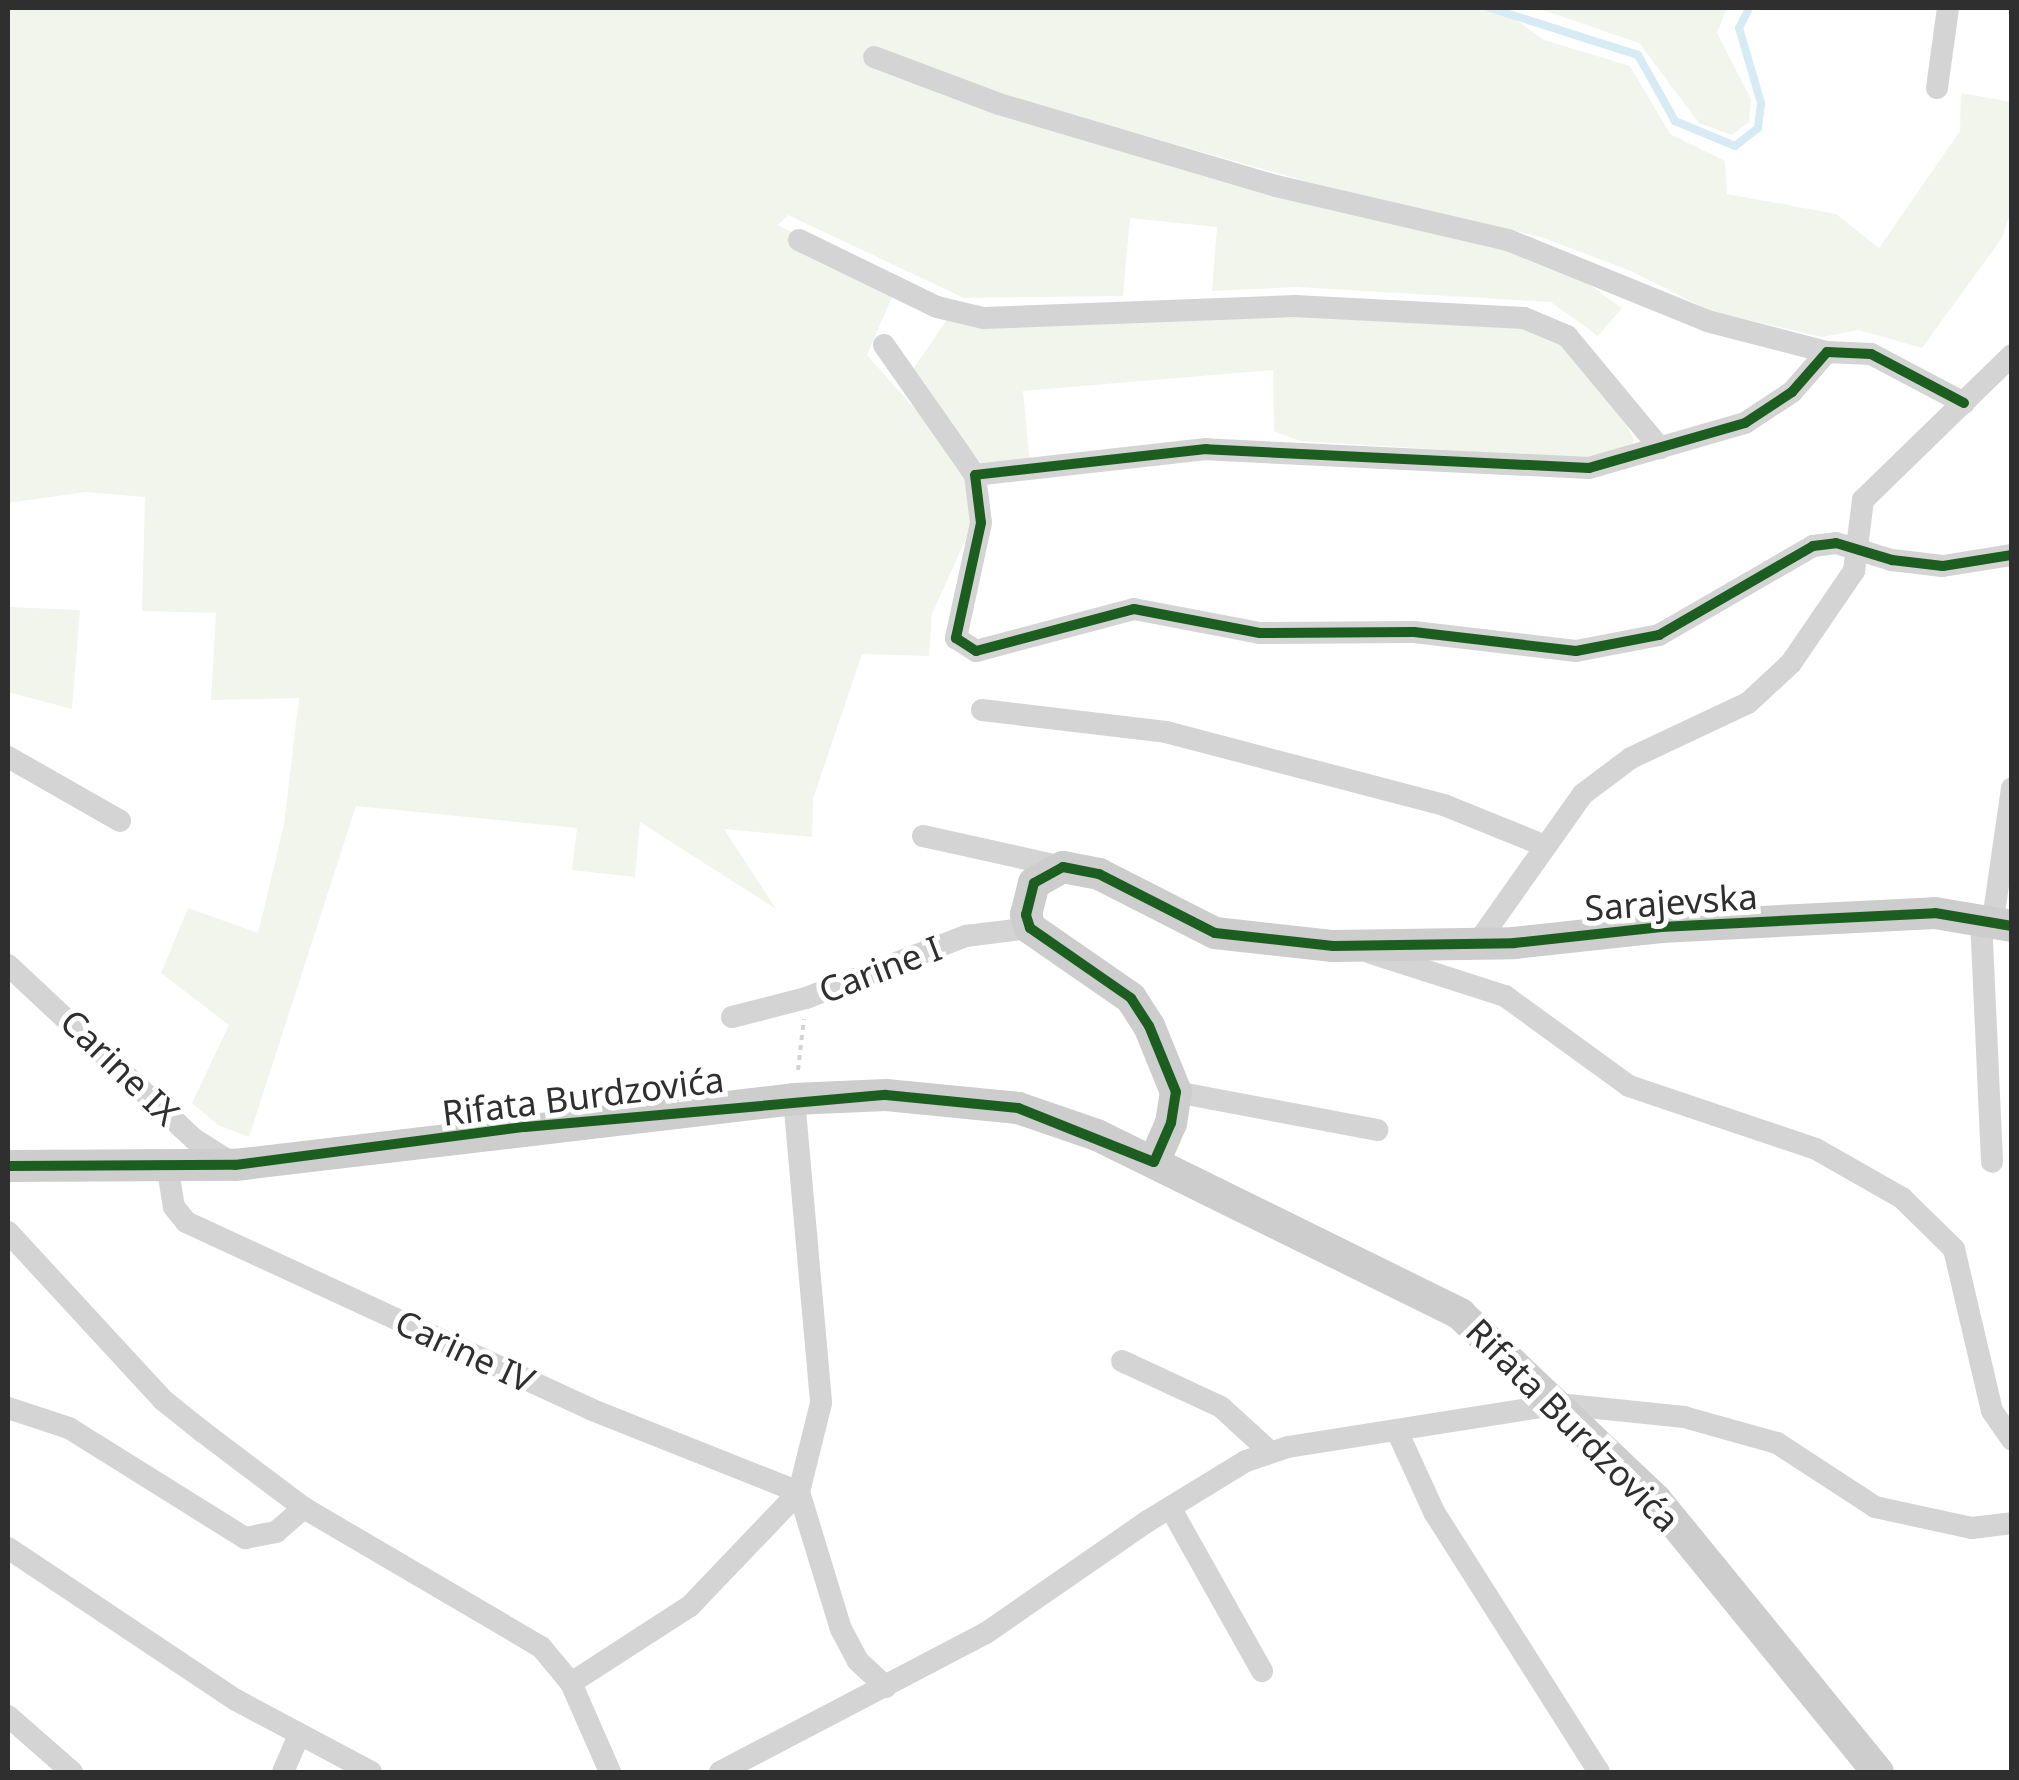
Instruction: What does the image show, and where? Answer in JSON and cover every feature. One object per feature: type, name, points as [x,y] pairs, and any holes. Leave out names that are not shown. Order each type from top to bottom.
[{"type":"street","points":[[1937,88],[1948,8]]},
{"type":"street","points":[[874,58],[999,104],[1257,180],[1508,240],[1706,321],[1827,352],[1871,354],[1964,403]]},
{"type":"street","points":[[798,240],[937,306],[983,318],[1295,306],[1538,322],[1567,336],[1660,448]]},
{"type":"street","points":[[884,344],[975,475],[981,523],[956,638],[976,652],[1134,609],[1260,633],[1414,632],[1576,651],[1659,635],[1813,546],[1859,548],[1892,560],[1944,566],[2012,555]]},
{"type":"street","points":[[975,475],[1206,448],[1588,468],[1745,423],[1792,392],[1827,352]]},
{"type":"street","points":[[1476,944],[1542,845],[1582,794],[1631,758],[1748,703],[1791,663],[1826,621],[1859,548],[1856,520],[1862,500],[2012,355]]},
{"type":"street","points":[[982,710],[1166,732],[1444,804],[1542,845]]},
{"type":"street","points":[[8,756],[120,822]]},
{"type":"street","points":[[1992,1162],[1995,922],[2012,788]]},
{"type":"street","points":[[924,836],[1063,866]]},
{"type":"street","points":[[1063,866],[1034,883],[1026,915],[1030,928],[1131,998],[1176,1092],[1172,1123],[1154,1162]]},
{"type":"street","name":"Sarajevska","points":[[1063,866],[1099,874],[1215,933],[1333,946],[1476,944],[1935,913],[1995,922]]},
{"type":"street","name":"Carine I","points":[[732,1017],[806,998],[966,936],[1030,928]]},
{"type":"street","points":[[1333,946],[1505,996],[1630,1086],[1816,1149],[1902,1198],[1954,1249],[1992,1411],[2012,1440]]},
{"type":"street","name":"Carine IX","points":[[8,965],[194,1139],[235,1165]]},
{"type":"street","points":[[1176,1092],[1377,1130]]},
{"type":"street","name":"Rifata Burdzovića","points":[[8,1166],[168,1170],[235,1165],[794,1099],[886,1095],[990,1103],[1097,1135],[1460,1314],[1656,1500],[1878,1772]]},
{"type":"street","points":[[571,1684],[690,1606],[799,1492],[821,1404],[794,1099]]},
{"type":"street","name":"Carine IV","points":[[168,1170],[174,1207],[186,1222],[590,1408],[799,1492]]},
{"type":"street","points":[[8,1232],[163,1400],[304,1508],[541,1648],[571,1684],[610,1772]]},
{"type":"street","points":[[1122,1361],[1220,1407],[1269,1451]]},
{"type":"street","points":[[720,1772],[986,1633],[1172,1509],[1269,1451],[1558,1404],[1684,1417],[1777,1444],[1875,1507],[1912,1519],[1972,1528],[2012,1523]]},
{"type":"street","points":[[8,1408],[69,1428],[245,1538],[276,1532],[304,1508]]},
{"type":"street","points":[[1397,1431],[1434,1512],[1599,1772]]},
{"type":"street","points":[[799,1492],[841,1628],[858,1661],[886,1687]]},
{"type":"street","points":[[1172,1509],[1262,1671]]},
{"type":"street","points":[[8,1548],[300,1735],[371,1772]]},
{"type":"street","points":[[8,1716],[72,1772]]},
{"type":"street","points":[[283,1772],[300,1735]]},
{"type":"path","points":[[794,1099],[806,998]]},
{"type":"shaded area","points":[[8,8],[1500,8],[1544,40],[1630,66],[1670,134],[1725,161],[1727,194],[1836,214],[1879,248],[1960,131],[1961,93],[2011,102],[2011,211],[2002,238],[1922,348],[1859,330],[1822,337],[1710,311],[1631,271],[1541,237],[1312,183],[1002,95],[871,46],[862,59],[995,111],[1551,257],[1622,308],[1598,336],[1551,302],[1297,287],[1212,291],[1217,227],[1130,218],[1123,296],[964,298],[788,215],[778,225],[896,288],[867,355],[974,475],[972,525],[932,614],[929,656],[862,654],[813,799],[812,837],[724,829],[776,909],[640,822],[635,877],[572,870],[577,828],[356,806],[249,1137],[218,1125],[192,1103],[229,1025],[161,973],[188,908],[258,933],[284,825],[299,698],[211,700],[216,613],[142,611],[145,497],[85,492],[8,503]]},
{"type":"shaded area","points":[[1537,8],[1727,8],[1717,33],[1751,99],[1749,122],[1732,135],[1699,123],[1639,43]]},
{"type":"shaded area","points":[[1298,314],[1537,329],[1561,338],[1615,399],[1634,440],[1625,455],[1596,459],[1300,441],[1274,431],[1273,370],[1023,391],[1030,465],[988,471],[909,375],[946,321]]},
{"type":"shaded area","points":[[8,607],[80,610],[72,709],[8,692]]},
{"type":"waterway","points":[[1490,8],[1638,55],[1675,121],[1735,146],[1758,128],[1761,103],[1739,28],[1749,8]]},
{"type":"cycle path","points":[[1964,403],[1871,354],[1827,352],[1792,392],[1745,423],[1589,468],[1206,449],[975,475],[981,523],[956,638],[976,651],[1134,609],[1260,633],[1414,632],[1576,651],[1659,635],[1813,546],[1836,543],[1892,560],[1943,566],[2012,555]]},
{"type":"cycle path","points":[[8,1166],[235,1165],[525,1127],[886,1095],[1018,1108],[1154,1162],[1171,1123],[1176,1092],[1149,1026],[1131,998],[1030,928],[1026,915],[1034,883],[1063,867],[1099,874],[1215,933],[1333,946],[1514,943],[1661,927],[1935,913],[2012,926]]}]
